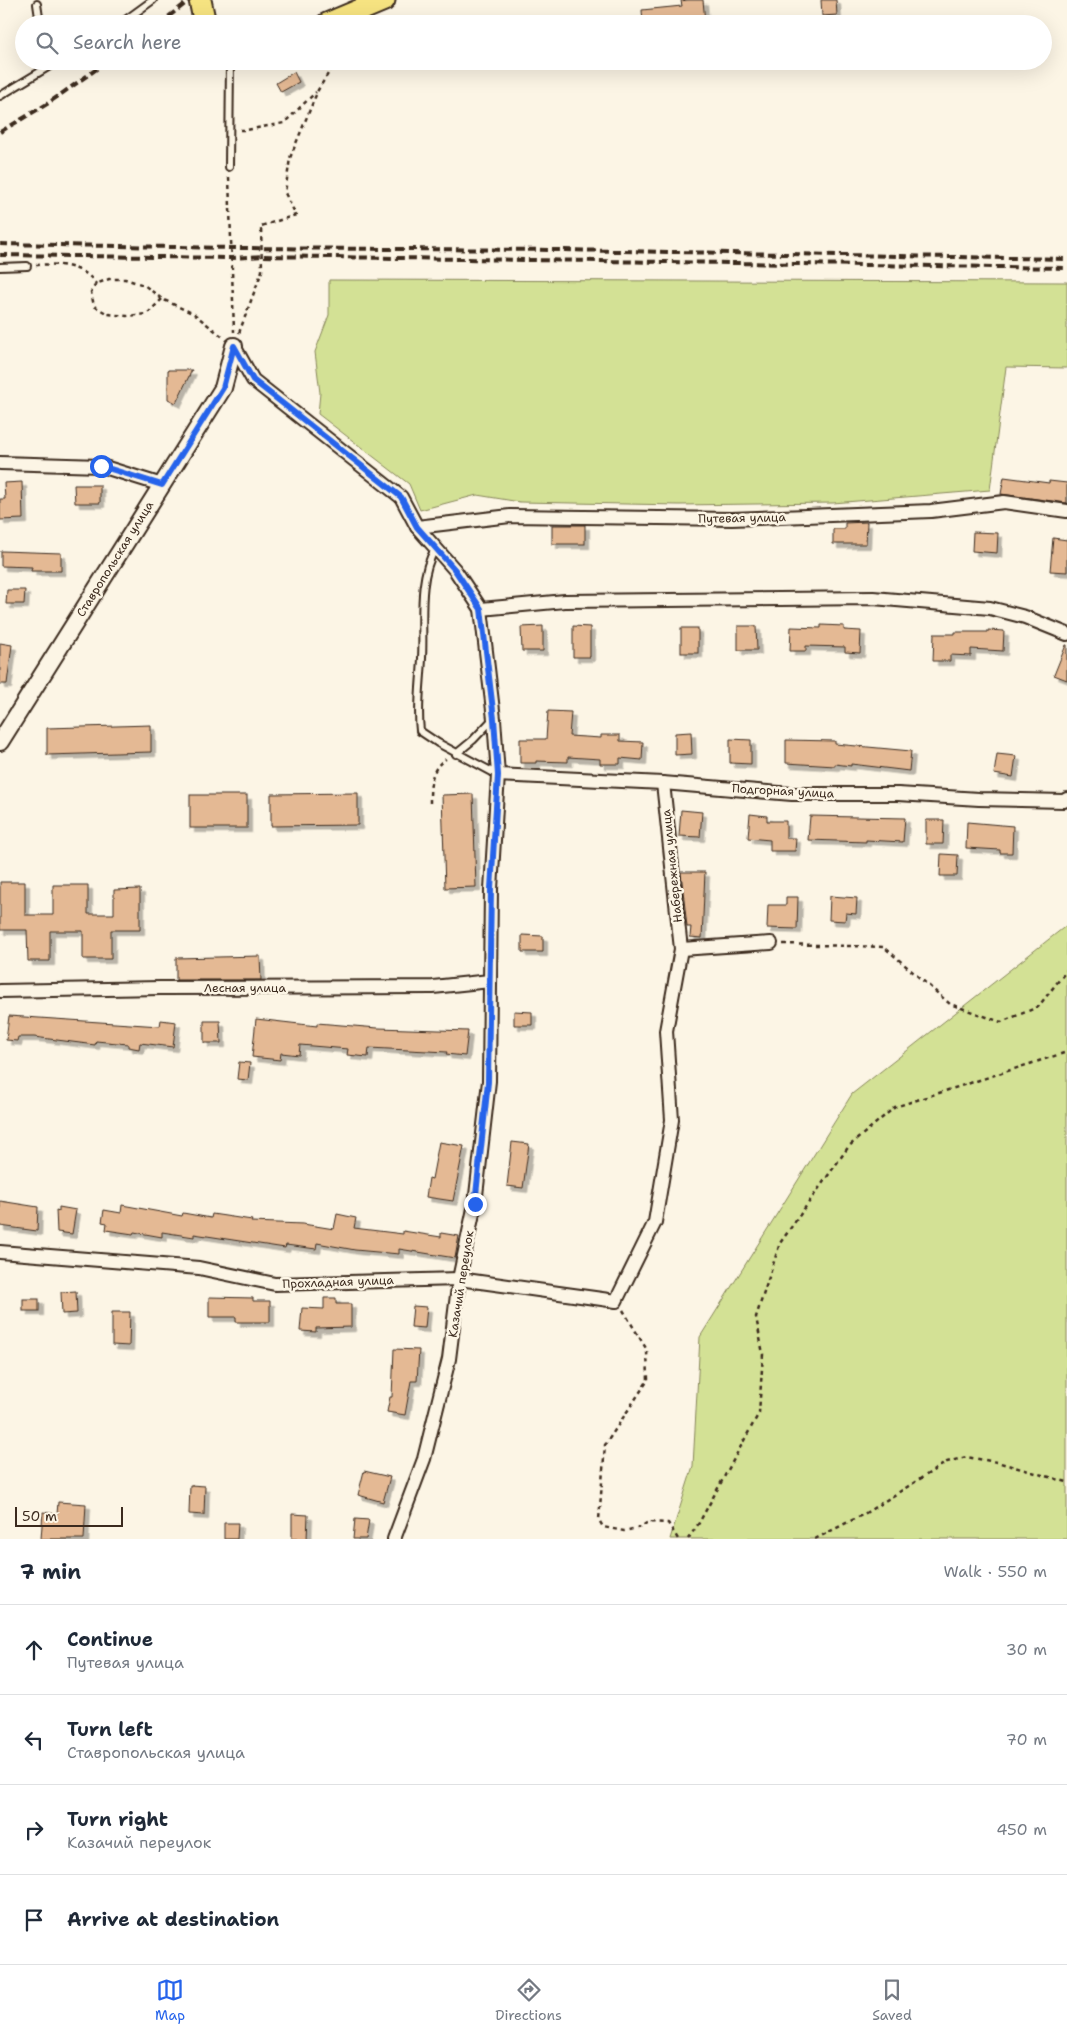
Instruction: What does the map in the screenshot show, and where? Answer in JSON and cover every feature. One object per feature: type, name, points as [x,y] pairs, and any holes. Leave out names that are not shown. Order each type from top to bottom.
[{"type":"main road","points":[[200,0],[203,15]]},
{"type":"main road","points":[[348,15],[384,0]]},
{"type":"street","name":"Ставропольская улица","points":[[0,742],[223,388],[234,346]]},
{"type":"street","name":"Казачий переулок","points":[[234,346],[253,380],[401,497],[417,527],[455,570],[481,609],[494,719],[498,775],[491,889],[488,1082],[475,1204],[459,1278],[447,1368],[424,1459],[394,1539]]},
{"type":"street","points":[[0,463],[101,466],[162,485]]},
{"type":"street","name":"Путевая улица","points":[[417,527],[510,516],[732,519],[931,511],[1004,502],[1067,511]]},
{"type":"street","points":[[481,609],[565,601],[873,598],[990,608],[1025,617],[1067,634]]},
{"type":"street","name":"Подгорная улица","points":[[498,775],[663,783],[792,794],[898,794],[979,799],[1064,801],[1067,799]]},
{"type":"street","name":"Набережная улица","points":[[616,1301],[655,1222],[672,1120],[666,1031],[681,948],[663,783]]},
{"type":"street","points":[[681,948],[771,943]]},
{"type":"street","name":"Лесная улица","points":[[0,991],[160,988],[433,987],[490,982]]},
{"type":"street","name":"Прохладная улица","points":[[0,1252],[199,1268],[275,1284],[459,1278],[616,1301]]},
{"type":"lane","points":[[132,15],[153,0]]},
{"type":"lane","points":[[37,4],[39,15]]},
{"type":"lane","points":[[0,96],[43,70]]},
{"type":"lane","points":[[229,167],[230,70]]},
{"type":"lane","points":[[0,267],[27,266]]},
{"type":"lane","points":[[435,549],[429,560],[423,598],[422,659],[418,710],[420,731],[456,754],[498,775]]},
{"type":"lane","points":[[456,754],[494,719]]},
{"type":"path","points":[[234,346],[262,271],[262,226],[296,215],[285,193],[290,158],[318,90],[330,70]]},
{"type":"path","points":[[228,129],[247,130],[284,123],[318,90]]},
{"type":"path","points":[[229,167],[234,346]]},
{"type":"path","points":[[27,266],[52,263],[71,267],[90,274],[96,284]]},
{"type":"path","points":[[162,299],[147,314],[127,316],[108,314],[94,306],[91,292],[96,284],[109,279],[125,279],[144,284],[162,299],[194,314],[234,346]]},
{"type":"path","points":[[430,803],[430,790],[434,771],[442,761],[456,754]]},
{"type":"path","points":[[771,943],[884,947],[950,1004],[1001,1022],[1038,1007],[1067,970]]},
{"type":"path","points":[[688,1539],[699,1523],[759,1412],[764,1354],[756,1317],[780,1243],[848,1146],[895,1107],[1067,1052]]},
{"type":"path","points":[[616,1301],[621,1306],[647,1350],[648,1380],[605,1445],[599,1520],[603,1527],[624,1531],[641,1527],[648,1522],[668,1523],[678,1539]]},
{"type":"path","points":[[815,1539],[864,1514],[947,1462],[966,1457],[996,1462],[1067,1482]]},
{"type":"green space","points":[[329,280],[1067,282],[1067,368],[1006,367],[990,490],[833,503],[679,505],[520,502],[477,495],[420,510],[409,484],[318,414],[320,393],[315,352],[329,315]]},
{"type":"green space","points":[[1067,925],[1067,1539],[670,1539],[693,1466],[700,1337],[852,1094]]},
{"type":"building","points":[[703,0],[704,15],[642,15],[642,10],[682,6],[681,1]]},
{"type":"building","points":[[821,0],[836,0],[837,15],[822,15]]},
{"type":"building","points":[[294,72],[299,82],[281,92],[276,83]]},
{"type":"building","points":[[168,370],[192,370],[176,403],[168,399]]},
{"type":"building","points":[[1004,477],[1049,483],[1049,481],[1067,483],[1067,503],[1001,494]]},
{"type":"building","points":[[22,482],[23,519],[0,520],[0,499],[5,499],[4,483]]},
{"type":"building","points":[[74,485],[100,485],[100,503],[75,503]]},
{"type":"building","points":[[867,522],[866,544],[833,544],[833,529],[845,529],[845,523]]},
{"type":"building","points":[[552,525],[585,525],[585,544],[552,544]]},
{"type":"building","points":[[973,532],[998,533],[997,553],[972,551]]},
{"type":"building","points":[[1053,538],[1067,540],[1067,572],[1050,571]]},
{"type":"building","points":[[1,551],[61,553],[61,571],[31,571],[32,567],[1,566]]},
{"type":"building","points":[[7,590],[25,590],[24,604],[6,604]]},
{"type":"building","points":[[821,625],[844,626],[844,630],[861,631],[860,653],[845,652],[845,647],[806,646],[806,651],[790,651],[791,627],[821,628]]},
{"type":"building","points":[[543,626],[543,651],[522,651],[521,627]]},
{"type":"building","points":[[573,626],[590,627],[590,657],[573,657]]},
{"type":"building","points":[[738,626],[756,626],[757,650],[738,650]]},
{"type":"building","points":[[681,628],[698,628],[698,653],[681,653]]},
{"type":"building","points":[[988,630],[1004,631],[1003,651],[971,649],[971,656],[950,655],[950,661],[933,661],[934,634],[988,632]]},
{"type":"building","points":[[0,643],[12,645],[7,684],[0,684]]},
{"type":"building","points":[[1067,645],[1067,680],[1054,675]]},
{"type":"building","points":[[548,711],[571,712],[569,736],[601,738],[601,735],[620,735],[620,741],[643,742],[642,760],[620,758],[620,764],[600,764],[600,759],[568,757],[568,762],[536,761],[536,763],[520,763],[520,739],[546,739]]},
{"type":"building","points":[[151,725],[151,752],[47,755],[47,728]]},
{"type":"building","points":[[691,732],[692,754],[675,755],[675,733]]},
{"type":"building","points":[[730,739],[751,740],[751,764],[730,763]]},
{"type":"building","points":[[786,740],[835,741],[835,744],[911,751],[909,771],[851,764],[851,766],[835,764],[835,766],[786,763]]},
{"type":"building","points":[[997,754],[1016,756],[1013,777],[994,774]]},
{"type":"building","points":[[358,793],[358,825],[271,826],[271,794]]},
{"type":"building","points":[[473,794],[476,887],[445,888],[442,795]]},
{"type":"building","points":[[190,795],[247,795],[247,828],[190,828]]},
{"type":"building","points":[[681,810],[702,812],[700,837],[679,836]]},
{"type":"building","points":[[750,814],[767,816],[767,821],[786,821],[786,838],[796,838],[795,851],[770,851],[770,840],[748,838]]},
{"type":"building","points":[[810,816],[905,818],[903,842],[808,840]]},
{"type":"building","points":[[926,820],[944,820],[943,844],[926,844]]},
{"type":"building","points":[[967,822],[1013,826],[1012,853],[1000,853],[1000,850],[966,848]]},
{"type":"building","points":[[941,854],[958,855],[957,876],[940,876]]},
{"type":"building","points":[[681,872],[705,872],[702,938],[690,937],[691,927],[687,927]]},
{"type":"building","points":[[0,882],[25,882],[25,915],[53,915],[53,885],[88,885],[88,914],[114,914],[114,890],[140,889],[140,930],[111,930],[111,959],[83,959],[83,931],[50,931],[50,961],[28,961],[27,930],[0,930]]},
{"type":"building","points":[[830,896],[857,898],[856,914],[846,913],[845,921],[829,920]]},
{"type":"building","points":[[786,897],[798,897],[797,929],[767,928],[768,905],[786,905]]},
{"type":"building","points":[[522,935],[543,936],[543,952],[522,952]]},
{"type":"building","points":[[260,956],[261,980],[176,980],[176,958]]},
{"type":"building","points":[[514,1011],[532,1012],[532,1025],[514,1025]]},
{"type":"building","points":[[9,1016],[160,1026],[161,1020],[176,1022],[173,1047],[140,1043],[139,1049],[128,1047],[128,1044],[96,1041],[95,1045],[34,1037],[18,1037],[17,1041],[6,1040]]},
{"type":"building","points":[[256,1019],[317,1026],[317,1023],[378,1028],[468,1031],[465,1056],[446,1054],[447,1052],[369,1048],[368,1057],[347,1055],[348,1049],[300,1045],[299,1055],[281,1053],[280,1060],[252,1057]]},
{"type":"building","points":[[204,1021],[220,1021],[221,1043],[204,1043]]},
{"type":"building","points":[[239,1062],[250,1063],[248,1080],[237,1079]]},
{"type":"building","points":[[439,1142],[464,1146],[453,1201],[426,1197],[429,1178],[432,1179]]},
{"type":"building","points":[[512,1142],[529,1144],[523,1188],[507,1186]]},
{"type":"building","points":[[0,1201],[38,1207],[37,1231],[0,1226]]},
{"type":"building","points":[[122,1205],[182,1216],[183,1213],[211,1218],[212,1214],[252,1220],[251,1222],[303,1224],[334,1229],[337,1214],[356,1218],[354,1228],[403,1234],[403,1231],[441,1237],[441,1233],[459,1236],[455,1258],[399,1249],[399,1254],[355,1250],[317,1243],[316,1249],[286,1245],[285,1248],[194,1234],[194,1237],[162,1232],[162,1237],[106,1230],[107,1223],[102,1222],[104,1210],[121,1213]]},
{"type":"building","points":[[59,1207],[76,1210],[72,1234],[57,1232],[56,1210],[59,1211]]},
{"type":"building","points":[[76,1291],[77,1313],[62,1314],[61,1292]]},
{"type":"building","points":[[209,1297],[253,1298],[253,1301],[270,1301],[270,1322],[236,1322],[236,1317],[209,1317]]},
{"type":"building","points":[[324,1298],[336,1298],[336,1304],[351,1304],[351,1327],[316,1328],[316,1332],[300,1331],[302,1308],[324,1309]]},
{"type":"building","points":[[23,1299],[39,1299],[39,1311],[23,1311]]},
{"type":"building","points":[[413,1306],[427,1307],[425,1328],[411,1327]]},
{"type":"building","points":[[112,1312],[130,1312],[129,1346],[112,1345]]},
{"type":"building","points":[[394,1349],[419,1350],[417,1381],[411,1381],[405,1415],[387,1412],[390,1397],[392,1397]]},
{"type":"building","points":[[364,1471],[390,1477],[383,1502],[358,1495]]},
{"type":"building","points":[[190,1485],[205,1486],[204,1515],[189,1514]]},
{"type":"building","points":[[58,1502],[86,1504],[84,1539],[41,1539],[43,1512],[57,1514]]},
{"type":"building","points":[[292,1514],[308,1515],[307,1539],[292,1539]]},
{"type":"building","points":[[355,1519],[369,1520],[366,1539],[353,1539]]},
{"type":"building","points":[[224,1523],[238,1523],[237,1539],[224,1539]]},
{"type":"railway","points":[[171,15],[190,0]]},
{"type":"railway","points":[[0,132],[47,104],[95,70]]},
{"type":"railway","points":[[0,244],[232,248],[561,250],[1067,259]]},
{"type":"railway","points":[[0,255],[232,258],[262,256],[1067,268]]},
{"type":"route","points":[[101,466],[162,485],[223,388],[234,346],[253,380],[401,497],[417,527],[455,570],[481,609],[494,719],[498,775],[491,889],[488,1082],[475,1204]]}]
